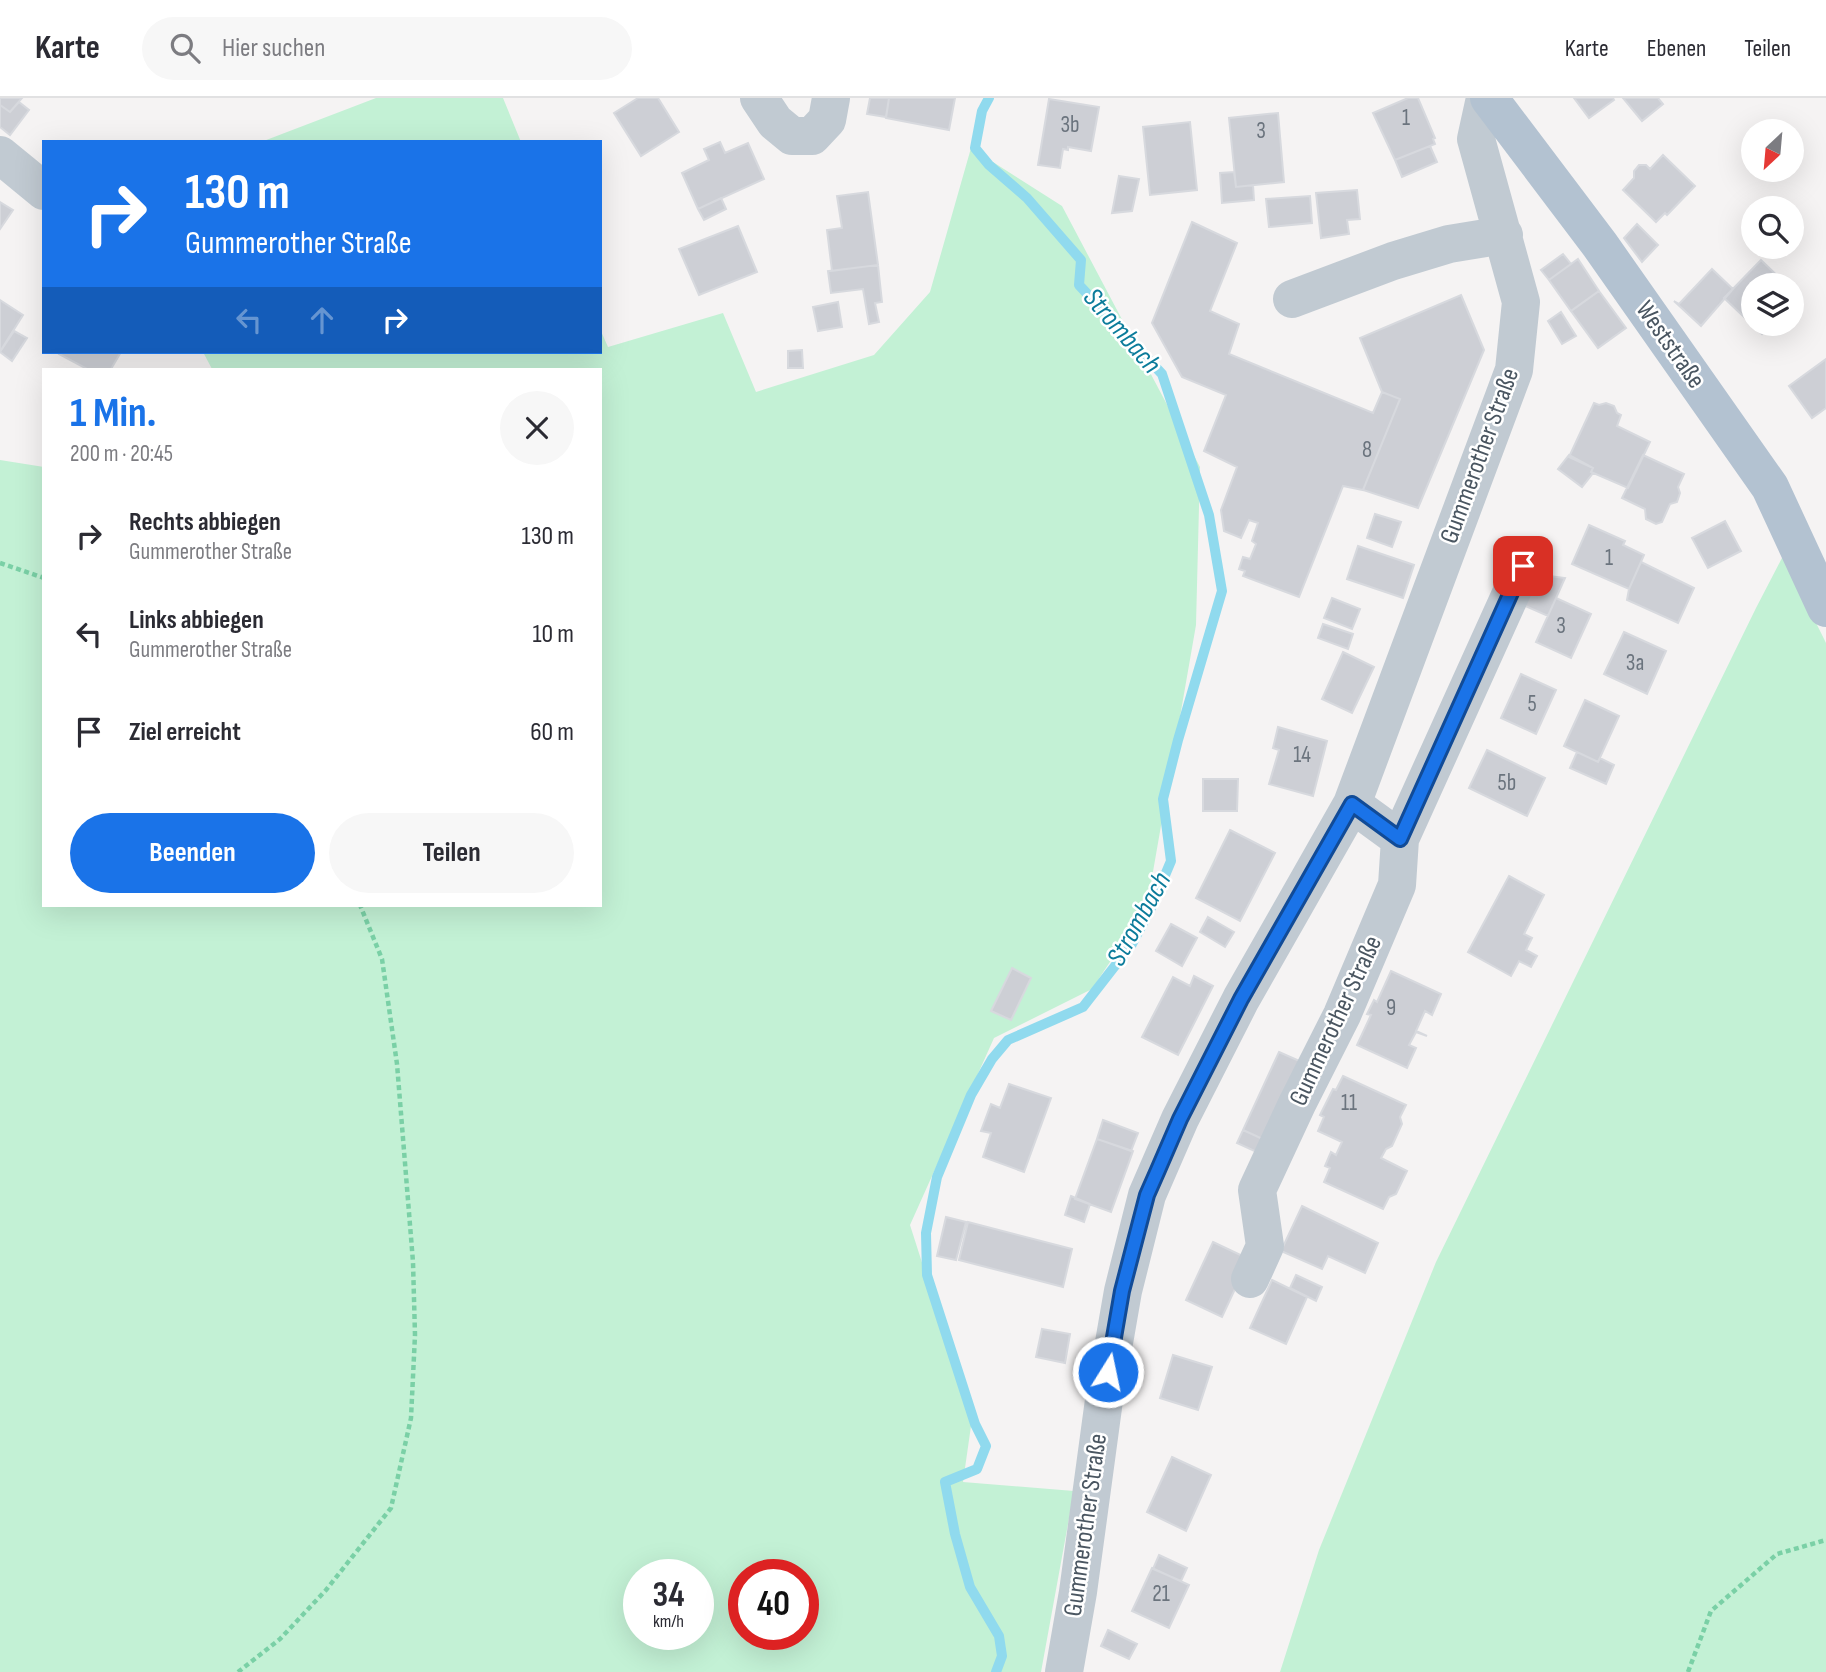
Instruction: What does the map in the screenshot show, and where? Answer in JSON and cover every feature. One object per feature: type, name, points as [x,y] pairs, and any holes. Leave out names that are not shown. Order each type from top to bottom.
[{"type":"main road","name":"Weststraße","points":[[1487,98],[1600,245],[1770,487],[1826,608]]},
{"type":"street","points":[[759,98],[775,122],[793,136],[812,136],[827,120],[831,98]]},
{"type":"street","name":"Gummerother Straße","points":[[1064,1672],[1118,1318],[1147,1195],[1180,1119],[1241,999],[1352,804],[1514,370],[1521,302],[1476,139],[1487,98]]},
{"type":"street","points":[[0,155],[42,189]]},
{"type":"street","points":[[1292,299],[1393,261],[1449,244],[1504,234]]},
{"type":"street","name":"Gummerother Straße","points":[[1250,1279],[1265,1246],[1257,1190],[1342,1015],[1397,884],[1400,839],[1523,566]]},
{"type":"street","points":[[1352,804],[1400,839]]},
{"type":"path","points":[[0,563],[42,577]]},
{"type":"path","points":[[238,1672],[280,1639],[326,1590],[391,1508],[411,1418],[415,1335],[413,1262],[397,1064],[382,959],[361,907]]},
{"type":"path","points":[[1688,1672],[1711,1611],[1777,1554],[1826,1540]]},
{"type":"green space","points":[[376,98],[503,98],[520,140],[266,140]]},
{"type":"green space","points":[[971,148],[1062,206],[1200,467],[1196,625],[1147,906],[1092,989],[994,1038],[910,1225],[972,1419],[963,1482],[1074,1491],[1041,1672],[0,1672],[0,460],[42,467],[42,907],[602,907],[602,368],[211,368],[204,354],[602,354],[602,334],[608,347],[723,313],[756,392],[874,355],[930,292]]},
{"type":"green space","points":[[1783,556],[1826,643],[1826,1672],[1280,1672],[1319,1550],[1436,1262]]},
{"type":"building","points":[[0,98],[22,98],[10,112],[0,105]]},
{"type":"building","points":[[638,98],[658,98],[679,132],[641,156],[614,113]]},
{"type":"building","points":[[870,98],[889,98],[886,117],[867,114]]},
{"type":"building","points":[[889,98],[955,98],[949,130],[886,118]]},
{"type":"building","points":[[1408,98],[1418,98],[1435,144],[1395,160],[1373,113]]},
{"type":"building","points":[[1574,98],[1613,98],[1614,100],[1589,118]]},
{"type":"building","points":[[1623,98],[1658,98],[1663,104],[1642,121]]},
{"type":"building","points":[[1049,99],[1099,107],[1091,151],[1068,147],[1068,150],[1063,149],[1060,168],[1038,165]]},
{"type":"building","points":[[19,102],[29,110],[10,135],[0,127],[0,105],[10,112]]},
{"type":"building","points":[[1278,113],[1284,182],[1236,187],[1229,118]]},
{"type":"building","points":[[1190,122],[1197,190],[1150,195],[1143,127]]},
{"type":"building","points":[[720,142],[725,153],[748,143],[764,179],[698,209],[682,173],[709,160],[704,149]]},
{"type":"building","points":[[1430,146],[1437,162],[1402,177],[1395,160]]},
{"type":"building","points":[[1663,155],[1695,186],[1667,215],[1665,213],[1656,222],[1623,190],[1634,178],[1634,171],[1639,165],[1646,165],[1650,169]]},
{"type":"building","points":[[1234,172],[1236,187],[1253,185],[1254,200],[1222,203],[1220,173]]},
{"type":"building","points":[[1119,176],[1139,179],[1132,211],[1112,213]]},
{"type":"building","points":[[1357,190],[1360,219],[1347,220],[1349,234],[1321,238],[1316,193]]},
{"type":"building","points":[[868,192],[878,265],[832,271],[827,230],[842,228],[837,196]]},
{"type":"building","points":[[1310,196],[1312,223],[1269,227],[1266,199]]},
{"type":"building","points":[[721,198],[726,209],[704,220],[698,209]]},
{"type":"building","points":[[0,202],[13,210],[0,229]]},
{"type":"building","points":[[1192,222],[1237,243],[1210,311],[1239,324],[1229,354],[1373,413],[1382,392],[1400,399],[1363,490],[1343,486],[1299,597],[1243,576],[1245,571],[1239,569],[1243,557],[1250,559],[1256,544],[1252,541],[1258,523],[1249,520],[1241,538],[1224,531],[1221,510],[1237,467],[1204,451],[1226,395],[1182,377],[1152,323]]},
{"type":"building","points":[[1637,224],[1658,245],[1642,262],[1624,238]]},
{"type":"building","points":[[738,226],[757,272],[699,295],[679,249]]},
{"type":"building","points":[[1563,254],[1571,264],[1549,280],[1541,270]]},
{"type":"building","points":[[1578,259],[1599,291],[1571,311],[1549,280]]},
{"type":"building","points":[[1761,260],[1775,273],[1748,273]]},
{"type":"building","points":[[878,265],[882,302],[875,303],[879,322],[869,324],[863,289],[831,293],[828,271]]},
{"type":"building","points":[[1712,269],[1733,289],[1701,326],[1674,301],[1679,304]]},
{"type":"building","points":[[1741,281],[1741,314],[1724,298]]},
{"type":"building","points":[[1599,291],[1626,328],[1598,348],[1571,311]]},
{"type":"building","points":[[1461,295],[1484,350],[1418,508],[1363,490],[1400,399],[1382,392],[1360,338]]},
{"type":"building","points":[[0,300],[23,315],[1,350],[0,350]]},
{"type":"building","points":[[838,302],[842,327],[818,331],[813,307]]},
{"type":"building","points":[[1561,312],[1576,336],[1562,344],[1548,321]]},
{"type":"building","points":[[14,331],[27,338],[12,361],[0,352]]},
{"type":"building","points":[[802,350],[803,368],[788,368],[788,351]]},
{"type":"building","points":[[59,354],[120,354],[112,368],[85,368]]},
{"type":"building","points":[[1826,359],[1826,408],[1812,418],[1789,386]]},
{"type":"building","points":[[1594,403],[1614,406],[1621,415],[1617,426],[1650,442],[1628,488],[1591,472],[1593,468],[1569,457]]},
{"type":"building","points":[[1569,455],[1593,468],[1593,473],[1582,487],[1558,469]]},
{"type":"building","points":[[1643,455],[1684,474],[1678,487],[1680,493],[1677,502],[1670,504],[1662,522],[1656,524],[1646,519],[1645,509],[1622,498]]},
{"type":"building","points":[[1375,514],[1401,522],[1392,547],[1367,538]]},
{"type":"building","points":[[1725,521],[1741,551],[1708,568],[1692,538]]},
{"type":"building","points":[[1589,525],[1625,541],[1623,545],[1644,555],[1629,589],[1572,564]]},
{"type":"building","points":[[1358,546],[1414,565],[1403,598],[1347,579]]},
{"type":"building","points":[[1641,562],[1694,588],[1678,623],[1627,600]]},
{"type":"building","points":[[1534,574],[1565,578],[1548,616],[1521,604]]},
{"type":"building","points":[[1332,598],[1360,609],[1352,629],[1324,618]]},
{"type":"building","points":[[1556,598],[1591,614],[1571,658],[1536,642]]},
{"type":"building","points":[[1323,624],[1353,634],[1348,649],[1318,638]]},
{"type":"building","points":[[1624,632],[1666,651],[1647,694],[1604,674]]},
{"type":"building","points":[[1343,652],[1374,667],[1352,713],[1322,699]]},
{"type":"building","points":[[1521,674],[1556,690],[1536,734],[1501,718]]},
{"type":"building","points":[[1585,700],[1619,716],[1598,762],[1564,746]]},
{"type":"building","points":[[1278,727],[1327,741],[1313,796],[1269,784],[1279,750],[1273,748]]},
{"type":"building","points":[[1487,750],[1545,778],[1527,816],[1469,788]]},
{"type":"building","points":[[1577,752],[1598,762],[1600,758],[1614,765],[1606,784],[1570,768]]},
{"type":"building","points":[[1203,779],[1238,779],[1237,811],[1203,811]]},
{"type":"building","points":[[1230,830],[1275,853],[1240,921],[1196,898]]},
{"type":"building","points":[[1509,876],[1544,895],[1524,934],[1532,938],[1526,950],[1537,956],[1531,967],[1519,961],[1511,976],[1468,952]]},
{"type":"building","points":[[1208,917],[1234,932],[1225,947],[1200,932]]},
{"type":"building","points":[[1171,924],[1197,938],[1182,966],[1156,951]]},
{"type":"building","points":[[1012,968],[1031,978],[1011,1020],[991,1011]]},
{"type":"building","points":[[1391,971],[1441,994],[1432,1015],[1425,1011],[1416,1031],[1427,1036],[1416,1032],[1409,1045],[1416,1048],[1407,1068],[1357,1045],[1371,1015],[1367,1014],[1374,1000],[1377,1002]]},
{"type":"building","points":[[1194,976],[1213,986],[1178,1055],[1142,1037],[1173,977],[1190,986]]},
{"type":"building","points":[[1279,1052],[1304,1063],[1267,1141],[1243,1130]]},
{"type":"building","points":[[1343,1076],[1406,1105],[1400,1117],[1402,1124],[1392,1146],[1386,1149],[1381,1158],[1407,1171],[1396,1194],[1389,1197],[1383,1209],[1324,1182],[1330,1168],[1325,1166],[1331,1152],[1336,1155],[1342,1142],[1318,1131],[1324,1117],[1320,1115]]},
{"type":"building","points":[[1009,1084],[1051,1098],[1024,1172],[983,1157],[991,1133],[981,1131],[991,1104],[1000,1108]]},
{"type":"building","points":[[1103,1120],[1138,1133],[1131,1151],[1097,1139]]},
{"type":"building","points":[[1243,1130],[1267,1141],[1261,1154],[1237,1143]]},
{"type":"building","points":[[1097,1139],[1133,1151],[1111,1212],[1075,1199]]},
{"type":"building","points":[[1071,1196],[1090,1204],[1084,1222],[1065,1215]]},
{"type":"building","points":[[1302,1206],[1378,1243],[1365,1273],[1328,1256],[1322,1269],[1281,1251]]},
{"type":"building","points":[[946,1217],[966,1222],[956,1260],[937,1256]]},
{"type":"building","points":[[968,1222],[1072,1249],[1063,1287],[959,1260]]},
{"type":"building","points":[[1213,1242],[1249,1259],[1222,1317],[1186,1300]]},
{"type":"building","points":[[1296,1275],[1322,1287],[1316,1301],[1290,1288]]},
{"type":"building","points":[[1272,1280],[1307,1297],[1286,1344],[1250,1328]]},
{"type":"building","points":[[1042,1329],[1070,1334],[1065,1363],[1036,1357]]},
{"type":"building","points":[[1173,1355],[1212,1367],[1198,1410],[1160,1398]]},
{"type":"building","points":[[1172,1457],[1211,1475],[1186,1531],[1147,1512]]},
{"type":"building","points":[[1159,1555],[1187,1568],[1181,1581],[1153,1569]]},
{"type":"building","points":[[1152,1568],[1189,1585],[1169,1628],[1132,1611]]},
{"type":"building","points":[[1108,1630],[1137,1644],[1129,1659],[1101,1646]]},
{"type":"waterway","name":"Strombach","points":[[989,98],[982,111],[975,148],[989,165],[1027,198],[1081,260],[1079,285],[1162,374],[1209,515],[1222,591],[1163,799],[1171,861],[1152,906],[1132,944],[1083,1007],[1008,1040],[992,1059],[971,1095],[937,1177],[926,1233],[927,1275],[975,1424],[986,1446],[977,1469],[945,1482],[955,1534],[970,1587],[999,1636],[1002,1656],[996,1672]]},
{"type":"route","points":[[1108,1372],[1122,1291],[1147,1195],[1180,1119],[1241,999],[1352,804],[1400,839],[1523,566]]}]
